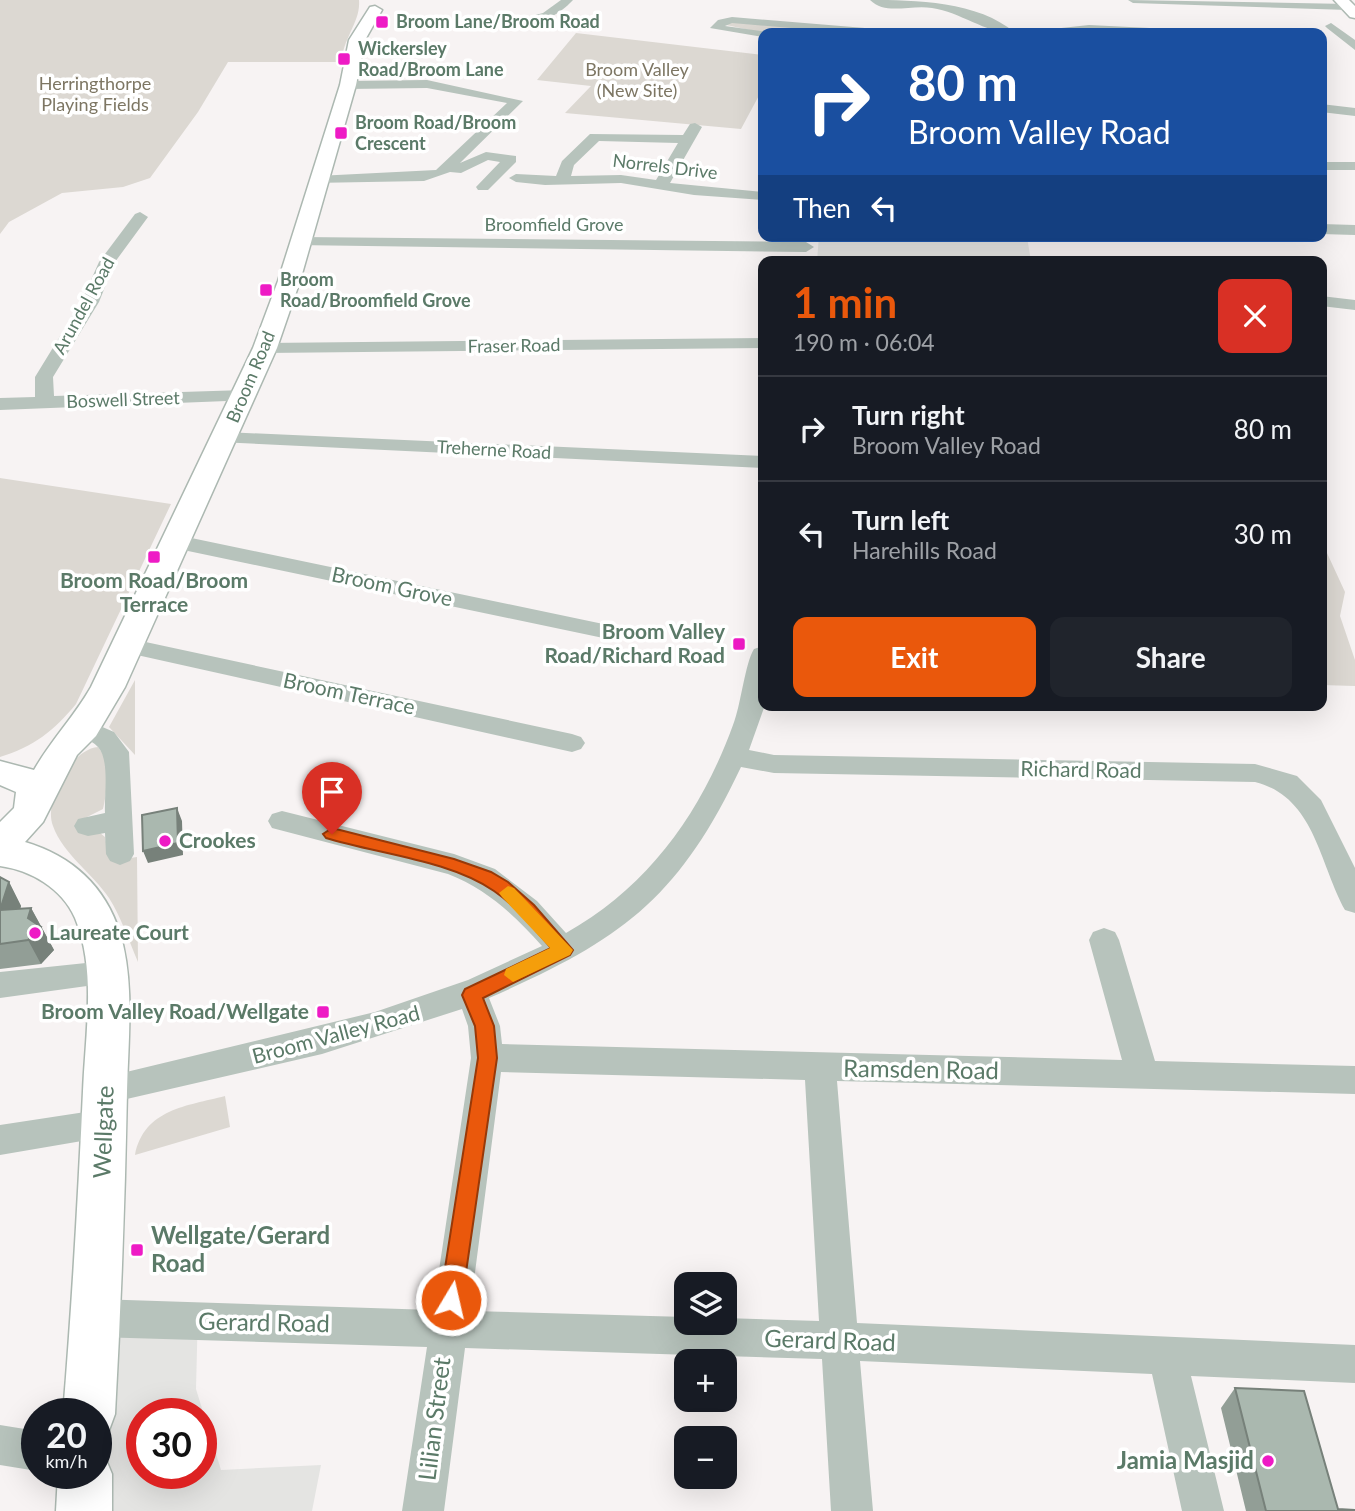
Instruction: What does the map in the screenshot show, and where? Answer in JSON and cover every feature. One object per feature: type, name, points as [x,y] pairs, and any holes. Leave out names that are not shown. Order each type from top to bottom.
[{"type":"main road","name":"Broom Road","points":[[0,841],[25,823],[127,646],[245,396],[265,348],[301,242],[317,180],[348,85],[357,40],[379,6]]},
{"type":"main road","points":[[0,772],[74,738]]},
{"type":"main road","points":[[0,772],[24,779],[32,787],[34,804]]},
{"type":"main road","name":"Wellgate","points":[[34,804],[52,867]]},
{"type":"main road","name":"Wellgate","points":[[0,852],[13,853],[52,867],[70,881],[88,906],[100,933],[105,973],[105,1107],[90,1398]]},
{"type":"main road","points":[[84,1511],[85,1489]]},
{"type":"street","points":[[530,18],[546,16],[568,0]]},
{"type":"street","points":[[875,0],[883,22]]},
{"type":"street","points":[[1132,0],[1348,7]]},
{"type":"street","points":[[758,33],[716,28],[722,22],[732,20],[883,22],[915,1],[957,10],[996,28]]},
{"type":"street","points":[[957,10],[970,3]]},
{"type":"street","points":[[1331,26],[1355,46]]},
{"type":"street","points":[[348,85],[427,84],[516,99],[515,104],[441,173]]},
{"type":"street","points":[[1327,109],[1355,112]]},
{"type":"street","name":"Norrels Drive","points":[[562,181],[567,164],[588,135],[690,133],[669,175],[659,186]]},
{"type":"street","points":[[317,180],[424,177],[456,170],[486,156],[511,159],[483,187]]},
{"type":"street","points":[[1327,166],[1355,166]]},
{"type":"street","name":"Norrels Drive","points":[[516,177],[562,181],[608,178],[758,196]]},
{"type":"street","name":"Arundel Road","points":[[46,402],[44,377],[90,302],[107,262],[140,216]]},
{"type":"street","points":[[1327,229],[1355,230]]},
{"type":"street","name":"Broomfield Grove","points":[[301,242],[806,248]]},
{"type":"street","points":[[1327,302],[1355,304]]},
{"type":"street","name":"Fraser Road","points":[[265,348],[758,343]]},
{"type":"street","name":"Boswell Street","points":[[0,404],[245,396]]},
{"type":"street","name":"Treherne Road","points":[[225,438],[758,462]]},
{"type":"street","name":"Broom Grove","points":[[177,542],[608,632]]},
{"type":"street","name":"Broom Terrace","points":[[127,646],[572,743]]},
{"type":"street","name":"Broom Valley Road","points":[[0,1140],[359,1033],[472,995],[564,950],[602,927],[639,899],[690,839],[735,757],[749,723],[758,679]]},
{"type":"street","points":[[74,738],[105,738],[116,752],[120,855]]},
{"type":"street","name":"Richard Road","points":[[735,757],[774,764],[1265,775],[1291,784],[1303,795],[1355,902]]},
{"type":"street","points":[[88,827],[119,821]]},
{"type":"street","points":[[282,821],[454,865],[485,877],[527,909],[564,950]]},
{"type":"street","points":[[1104,940],[1143,1076]]},
{"type":"street","points":[[0,985],[105,973]]},
{"type":"street","name":"Lilian Street","points":[[423,1511],[487,1058],[484,1026],[472,995]]},
{"type":"street","name":"Ramsden Road","points":[[487,1058],[1355,1080]]},
{"type":"street","points":[[820,1068],[852,1511]]},
{"type":"street","name":"Gerard Road","points":[[96,1318],[840,1341],[1355,1364]]},
{"type":"street","points":[[1167,1356],[1203,1511]]},
{"type":"street","points":[[0,1445],[21,1448]]},
{"type":"shaded area","points":[[819,242],[1028,242],[1030,256],[817,256]]},
{"type":"shaded area","points":[[107,1309],[198,1309],[196,1389],[199,1398],[126,1398],[126,1489],[217,1489],[217,1457],[221,1470],[321,1465],[312,1511],[100,1511],[101,1489],[112,1489],[112,1398],[104,1398]]},
{"type":"green space","name":"Herringthorpe Playing Fields","points":[[0,0],[359,0],[359,8],[342,62],[228,62],[198,112],[150,178],[123,187],[62,193],[9,222],[0,234]]},
{"type":"green space","points":[[731,21],[815,28],[758,28],[758,32],[726,25]]},
{"type":"green space","name":"Broom Valley (New Site)","points":[[576,33],[758,54],[758,97],[741,129],[565,113],[591,86],[537,80]]},
{"type":"green space","points":[[0,478],[171,504],[76,704],[42,737],[0,757]]},
{"type":"green space","points":[[1327,553],[1345,592],[1340,616],[1355,660],[1355,686],[1327,685]]},
{"type":"green space","points":[[135,680],[135,755],[109,727]]},
{"type":"green space","points":[[98,747],[106,768],[107,785],[103,809],[83,819],[105,837],[110,861],[137,857],[138,962],[109,898],[64,846],[53,826],[51,816],[56,791],[69,766],[88,750]]},
{"type":"green space","points":[[225,1096],[230,1127],[135,1155],[140,1140],[157,1119],[182,1107]]},
{"type":"building","points":[[177,808],[178,843],[143,851],[142,815]]},
{"type":"building","points":[[0,877],[9,882],[0,910]]},
{"type":"building","points":[[31,908],[28,918],[41,927],[28,940],[0,944],[0,910]]},
{"type":"building","points":[[1235,1388],[1304,1391],[1338,1509],[1355,1511],[1266,1511]]},
{"type":"slow traffic","points":[[508,893],[527,909],[564,950],[513,975]]},
{"type":"place","name":"Broom Lane/Broom Road","points":[[382,22]]},
{"type":"place","name":"Wickersley Road/Broom Lane","points":[[344,59]]},
{"type":"place","name":"Broom Road/Broom Crescent","points":[[341,133]]},
{"type":"place","name":"Broom Road/Broomfield Grove","points":[[266,290]]},
{"type":"place","name":"Broom Road/Broom Terrace","points":[[154,557]]},
{"type":"place","name":"Broom Valley Road/Richard Road","points":[[739,644]]},
{"type":"place","name":"Crookes","points":[[165,841]]},
{"type":"place","name":"Laureate Court","points":[[35,933]]},
{"type":"place","name":"Broom Valley Road/Wellgate","points":[[323,1012]]},
{"type":"place","name":"Wellgate/Gerard Road","points":[[137,1250]]},
{"type":"place","name":"Jamia Masjid","points":[[1268,1461]]},
{"type":"route","points":[[332,834],[454,865],[485,877],[527,909],[564,950],[472,995],[484,1026],[487,1058],[451,1300]]}]
